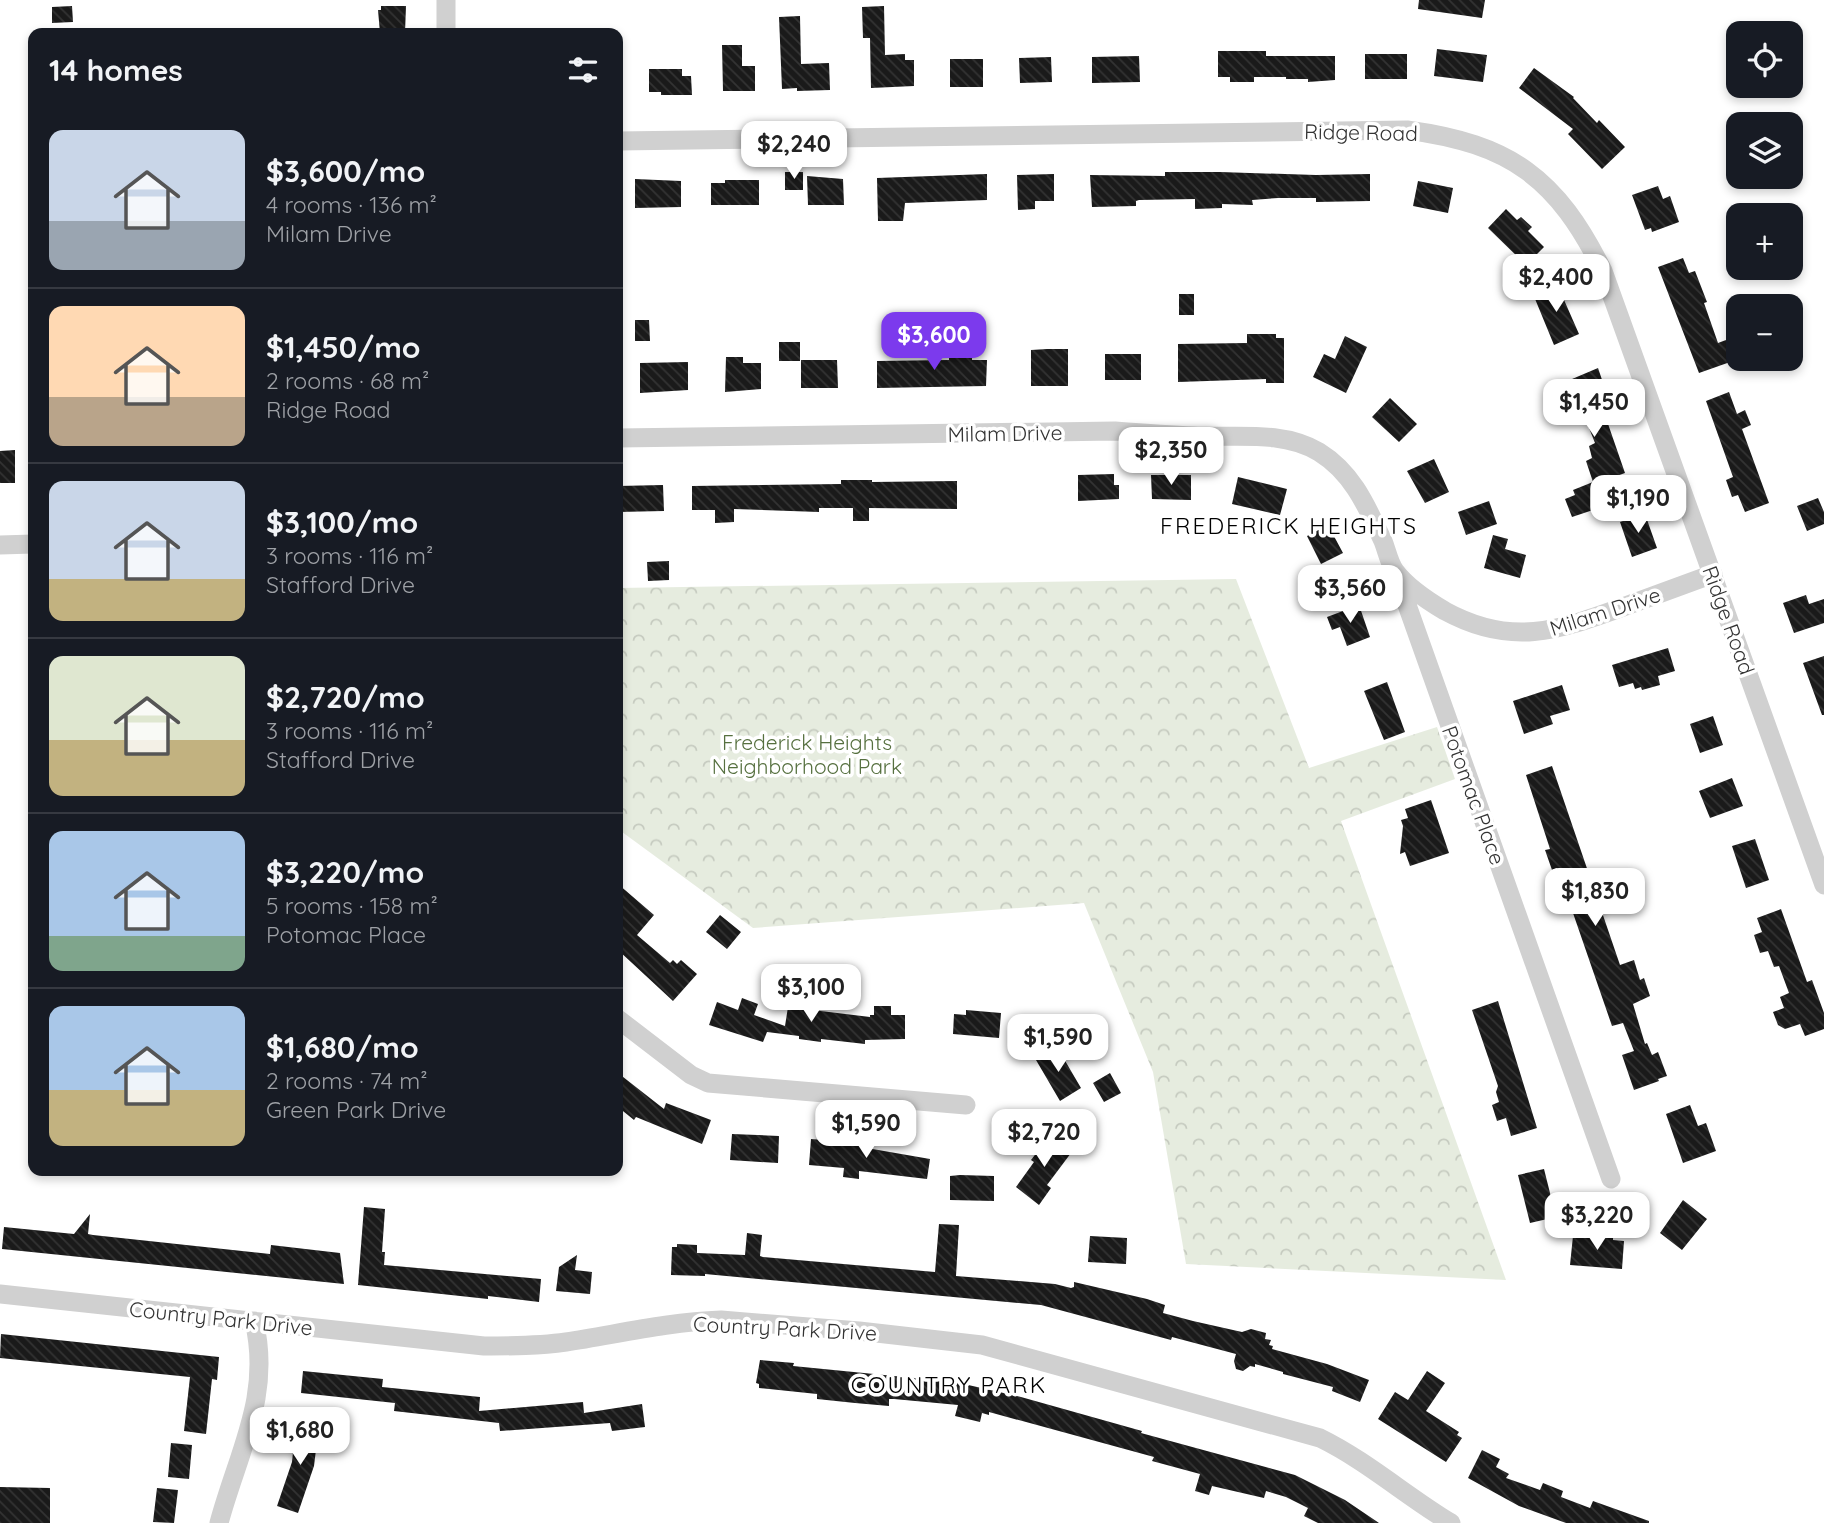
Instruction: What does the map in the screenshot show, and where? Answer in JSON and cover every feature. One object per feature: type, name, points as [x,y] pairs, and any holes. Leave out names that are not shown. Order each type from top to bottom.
[{"type":"street","points":[[446,0],[446,28]]},
{"type":"street","name":"Ridge Road","points":[[623,141],[1408,131],[1471,143],[1501,156],[1545,184],[1568,210],[1603,271],[1824,885]]},
{"type":"street","name":"Milam Drive","points":[[623,438],[1115,431],[1276,437],[1318,451],[1336,464],[1362,496],[1394,570],[1436,606],[1462,620],[1518,632],[1567,627],[1713,574]]},
{"type":"street","points":[[0,545],[28,544]]},
{"type":"street","name":"Potomac Place","points":[[1394,570],[1611,1179]]},
{"type":"street","points":[[623,1023],[682,1069],[708,1083],[966,1105]]},
{"type":"street","name":"Country Park Drive","points":[[0,1294],[484,1346],[564,1342],[676,1323],[721,1320],[962,1342],[1320,1438],[1359,1458],[1451,1523]]},
{"type":"street","points":[[219,1523],[245,1443],[259,1388],[261,1363],[254,1321]]},
{"type":"green space","name":"Frederick Heights Neighborhood Park","points":[[1236,579],[1309,768],[1437,727],[1455,779],[1341,821],[1506,1280],[1186,1264],[1153,1072],[1084,903],[753,928],[623,833],[623,588]]},
{"type":"building","points":[[1419,0],[1485,0],[1482,18],[1418,9]]},
{"type":"building","points":[[72,6],[73,22],[52,23],[52,7]]},
{"type":"building","points":[[381,6],[406,6],[405,28],[380,28],[378,10],[381,10]]},
{"type":"building","points":[[884,6],[885,55],[905,54],[905,60],[914,60],[914,86],[871,88],[870,38],[863,38],[862,7]]},
{"type":"building","points":[[800,16],[801,64],[829,63],[830,90],[782,89],[779,17]]},
{"type":"building","points":[[722,45],[742,45],[742,66],[755,66],[755,91],[723,91]]},
{"type":"building","points":[[1437,49],[1487,55],[1483,82],[1434,76]]},
{"type":"building","points":[[1218,51],[1266,51],[1266,56],[1335,56],[1335,80],[1308,82],[1308,79],[1254,77],[1254,82],[1230,82],[1230,77],[1218,77]]},
{"type":"building","points":[[1365,54],[1407,54],[1407,79],[1365,79]]},
{"type":"building","points":[[1139,56],[1140,82],[1092,83],[1092,57]]},
{"type":"building","points":[[1051,57],[1052,82],[1020,83],[1019,58]]},
{"type":"building","points":[[950,59],[983,59],[983,87],[950,87]]},
{"type":"building","points":[[1534,68],[1574,97],[1597,123],[1599,120],[1625,147],[1602,169],[1568,134],[1573,129],[1519,88]]},
{"type":"building","points":[[649,69],[682,69],[682,76],[691,76],[692,95],[661,95],[661,92],[649,92]]},
{"type":"building","points":[[785,172],[803,172],[803,190],[785,190]]},
{"type":"building","points":[[1165,172],[1370,174],[1370,201],[1316,202],[1316,198],[1278,198],[1252,200],[1253,205],[1222,204],[1222,208],[1195,209],[1195,199],[1139,200],[1136,201],[1136,206],[1092,207],[1090,175],[1165,176]]},
{"type":"building","points":[[987,174],[987,200],[905,203],[903,221],[878,221],[877,178]]},
{"type":"building","points":[[1054,174],[1054,201],[1035,201],[1035,209],[1018,210],[1017,175]]},
{"type":"building","points":[[807,176],[843,179],[844,205],[808,205]]},
{"type":"building","points":[[635,179],[681,181],[681,207],[635,208]]},
{"type":"building","points":[[725,180],[759,180],[759,205],[711,205],[711,183],[725,183]]},
{"type":"building","points":[[1418,181],[1453,188],[1448,213],[1413,206]]},
{"type":"building","points":[[1658,186],[1663,199],[1670,196],[1679,222],[1652,232],[1651,228],[1645,230],[1632,195]]},
{"type":"building","points":[[1506,209],[1517,220],[1521,217],[1532,227],[1528,231],[1544,247],[1526,265],[1488,228]]},
{"type":"building","points":[[1683,258],[1689,273],[1695,271],[1718,343],[1726,340],[1726,363],[1699,373],[1658,267]]},
{"type":"building","points":[[1557,284],[1579,334],[1554,345],[1533,294]]},
{"type":"building","points":[[1179,294],[1194,294],[1194,315],[1179,315]]},
{"type":"building","points":[[635,320],[649,320],[650,341],[635,341]]},
{"type":"building","points":[[1247,334],[1276,334],[1276,338],[1284,338],[1284,383],[1266,383],[1266,379],[1178,382],[1178,344],[1247,343]]},
{"type":"building","points":[[1345,336],[1367,347],[1346,393],[1313,377],[1324,354],[1335,359]]},
{"type":"building","points":[[779,342],[800,342],[800,361],[779,361]]},
{"type":"building","points":[[949,347],[972,347],[972,360],[987,360],[986,386],[877,388],[877,361],[949,360]]},
{"type":"building","points":[[1068,349],[1068,386],[1031,386],[1031,350]]},
{"type":"building","points":[[1105,354],[1141,354],[1141,380],[1105,380]]},
{"type":"building","points":[[726,357],[743,357],[743,363],[761,363],[761,389],[725,392]]},
{"type":"building","points":[[801,360],[837,360],[838,388],[801,388]]},
{"type":"building","points":[[688,362],[688,390],[640,393],[640,363]]},
{"type":"building","points":[[1598,368],[1615,418],[1607,421],[1625,473],[1597,483],[1605,506],[1572,517],[1565,499],[1575,495],[1573,490],[1593,482],[1586,461],[1592,458],[1589,446],[1595,443],[1577,398],[1564,403],[1559,388],[1567,385],[1565,382]]},
{"type":"building","points":[[1729,392],[1737,414],[1745,410],[1751,425],[1742,429],[1769,503],[1745,512],[1738,495],[1732,497],[1726,480],[1733,477],[1706,401]]},
{"type":"building","points":[[1390,398],[1417,424],[1399,442],[1372,417]]},
{"type":"building","points":[[15,450],[15,483],[0,483],[0,451]]},
{"type":"building","points":[[1434,459],[1449,492],[1425,503],[1407,471]]},
{"type":"building","points":[[1114,474],[1114,485],[1119,485],[1119,499],[1078,501],[1078,475]]},
{"type":"building","points":[[1151,475],[1191,475],[1191,500],[1152,499]]},
{"type":"building","points":[[1238,477],[1287,489],[1280,515],[1232,504]]},
{"type":"building","points":[[841,480],[957,481],[957,509],[869,508],[869,521],[853,521],[853,508],[819,508],[819,512],[734,509],[734,522],[715,523],[715,510],[692,510],[692,486],[841,484]]},
{"type":"building","points":[[663,485],[664,511],[623,512],[623,486]]},
{"type":"building","points":[[1818,498],[1824,512],[1824,524],[1807,531],[1797,506]]},
{"type":"building","points":[[1489,501],[1497,524],[1466,535],[1458,512]]},
{"type":"building","points":[[1645,514],[1657,548],[1632,557],[1620,522]]},
{"type":"building","points":[[1328,525],[1343,553],[1321,564],[1307,536]]},
{"type":"building","points":[[1493,535],[1508,539],[1505,549],[1526,555],[1520,578],[1484,568]]},
{"type":"building","points":[[669,561],[669,580],[648,581],[647,562]]},
{"type":"building","points":[[1806,595],[1809,604],[1824,599],[1824,623],[1794,633],[1783,603]]},
{"type":"building","points":[[1359,605],[1370,637],[1347,646],[1340,627],[1332,630],[1327,617]]},
{"type":"building","points":[[1668,648],[1675,671],[1658,676],[1660,685],[1642,690],[1641,687],[1635,689],[1633,683],[1619,687],[1612,665]]},
{"type":"building","points":[[1824,656],[1824,715],[1822,715],[1803,663]]},
{"type":"building","points":[[1387,682],[1405,732],[1384,740],[1364,691]]},
{"type":"building","points":[[1562,685],[1570,710],[1550,716],[1553,724],[1524,734],[1513,701]]},
{"type":"building","points":[[1713,716],[1723,745],[1700,753],[1690,724]]},
{"type":"building","points":[[1552,766],[1620,965],[1634,960],[1640,980],[1644,978],[1650,996],[1633,1004],[1645,1044],[1647,1043],[1652,1055],[1658,1052],[1667,1076],[1634,1090],[1622,1055],[1634,1051],[1623,1023],[1612,1026],[1557,868],[1552,870],[1545,850],[1550,849],[1526,775]]},
{"type":"building","points":[[1732,778],[1743,806],[1710,818],[1699,791]]},
{"type":"building","points":[[1431,800],[1449,853],[1410,866],[1405,852],[1400,854],[1403,826],[1401,820],[1408,818],[1405,809]]},
{"type":"building","points":[[1755,839],[1769,880],[1746,888],[1732,846]]},
{"type":"building","points":[[623,888],[654,915],[637,935],[670,963],[673,960],[677,964],[681,960],[697,974],[673,1001],[623,955]]},
{"type":"building","points":[[1781,909],[1807,982],[1812,980],[1824,1013],[1824,1029],[1805,1036],[1800,1024],[1785,1029],[1778,1025],[1773,1012],[1784,1008],[1780,997],[1789,993],[1779,966],[1774,967],[1768,951],[1760,953],[1754,935],[1762,932],[1757,918]]},
{"type":"building","points":[[720,915],[741,932],[727,949],[706,932]]},
{"type":"building","points":[[742,998],[758,1004],[754,1015],[785,1026],[788,1007],[870,1017],[874,1015],[874,1006],[891,1006],[891,1015],[905,1015],[905,1039],[865,1040],[865,1044],[821,1039],[821,1042],[767,1032],[763,1042],[709,1025],[717,1002],[738,1010]]},
{"type":"building","points":[[1498,1001],[1537,1128],[1511,1136],[1506,1118],[1497,1121],[1492,1105],[1499,1102],[1496,1092],[1498,1086],[1472,1010]]},
{"type":"building","points":[[966,1010],[1001,1013],[999,1038],[953,1034],[954,1014],[966,1015]]},
{"type":"building","points":[[1057,1047],[1081,1088],[1060,1101],[1036,1060]]},
{"type":"building","points":[[1110,1073],[1121,1093],[1104,1102],[1093,1083]]},
{"type":"building","points":[[623,1077],[664,1109],[666,1103],[711,1120],[702,1144],[636,1117],[634,1120],[623,1111]]},
{"type":"building","points":[[1690,1105],[1698,1126],[1706,1123],[1716,1151],[1683,1163],[1666,1114]]},
{"type":"building","points":[[732,1134],[779,1136],[778,1163],[730,1160]]},
{"type":"building","points":[[1054,1135],[1074,1149],[1047,1185],[1051,1188],[1039,1205],[1016,1187],[1034,1162],[1031,1160]]},
{"type":"building","points":[[811,1139],[862,1143],[861,1147],[930,1159],[927,1179],[859,1171],[859,1179],[843,1177],[844,1168],[809,1165]]},
{"type":"building","points":[[1544,1169],[1556,1217],[1530,1223],[1518,1175]]},
{"type":"building","points":[[950,1176],[994,1176],[994,1201],[950,1200]]},
{"type":"building","points":[[1683,1200],[1707,1219],[1682,1250],[1660,1233]]},
{"type":"building","points":[[364,1207],[385,1209],[382,1252],[385,1252],[384,1265],[541,1279],[539,1302],[358,1285]]},
{"type":"building","points":[[90,1214],[88,1234],[93,1235],[270,1254],[271,1245],[340,1253],[344,1284],[2,1249],[4,1227],[74,1234]]},
{"type":"building","points":[[939,1224],[959,1225],[956,1276],[1055,1284],[1071,1288],[1074,1287],[1074,1282],[1147,1299],[1165,1305],[1163,1313],[1242,1332],[1251,1329],[1266,1333],[1265,1339],[1271,1340],[1269,1345],[1273,1346],[1272,1349],[1327,1364],[1369,1380],[1360,1402],[1332,1391],[1333,1387],[1255,1364],[1255,1367],[1250,1366],[1243,1371],[1236,1369],[1236,1354],[1172,1337],[1171,1340],[1041,1305],[705,1274],[671,1275],[672,1247],[677,1247],[677,1244],[697,1245],[697,1253],[745,1255],[747,1233],[762,1235],[760,1256],[763,1257],[935,1272]]},
{"type":"building","points":[[1090,1236],[1127,1238],[1126,1264],[1088,1262]]},
{"type":"building","points":[[1573,1236],[1624,1241],[1622,1269],[1570,1265]]},
{"type":"building","points":[[577,1255],[575,1270],[592,1272],[590,1294],[556,1291],[559,1267]]},
{"type":"building","points":[[1,1334],[219,1357],[217,1380],[212,1379],[206,1434],[184,1431],[190,1377],[0,1358]]},
{"type":"building","points":[[760,1360],[794,1363],[793,1366],[955,1382],[1021,1397],[1295,1475],[1345,1500],[1379,1523],[1318,1523],[1304,1516],[1308,1508],[1266,1491],[1264,1498],[1212,1486],[1209,1495],[1195,1491],[1200,1474],[1152,1461],[1154,1457],[989,1412],[989,1415],[982,1413],[980,1422],[955,1416],[958,1405],[889,1399],[889,1406],[817,1399],[817,1394],[759,1388],[756,1383]]},
{"type":"building","points":[[303,1371],[383,1379],[382,1387],[480,1397],[479,1411],[583,1402],[584,1413],[642,1404],[645,1427],[612,1431],[610,1423],[500,1431],[499,1423],[394,1411],[395,1403],[301,1393]]},
{"type":"building","points":[[1427,1371],[1445,1383],[1426,1411],[1459,1432],[1457,1435],[1462,1438],[1446,1462],[1378,1419],[1395,1392],[1408,1400]]},
{"type":"building","points":[[296,1423],[319,1425],[314,1466],[298,1513],[277,1506],[292,1462]]},
{"type":"building","points":[[171,1443],[192,1445],[189,1479],[168,1477]]},
{"type":"building","points":[[1482,1450],[1500,1459],[1496,1467],[1509,1474],[1506,1478],[1540,1490],[1543,1483],[1563,1491],[1561,1497],[1590,1508],[1593,1501],[1649,1523],[1566,1523],[1519,1506],[1468,1478]]},
{"type":"building","points":[[0,1487],[50,1488],[50,1523],[0,1523]]},
{"type":"building","points":[[157,1488],[178,1490],[174,1523],[153,1522]]},
{"type":"district","name":"FREDERICK HEIGHTS","points":[[1289,525]]},
{"type":"district","name":"COUNTRY PARK","points":[[949,1384]]}]
